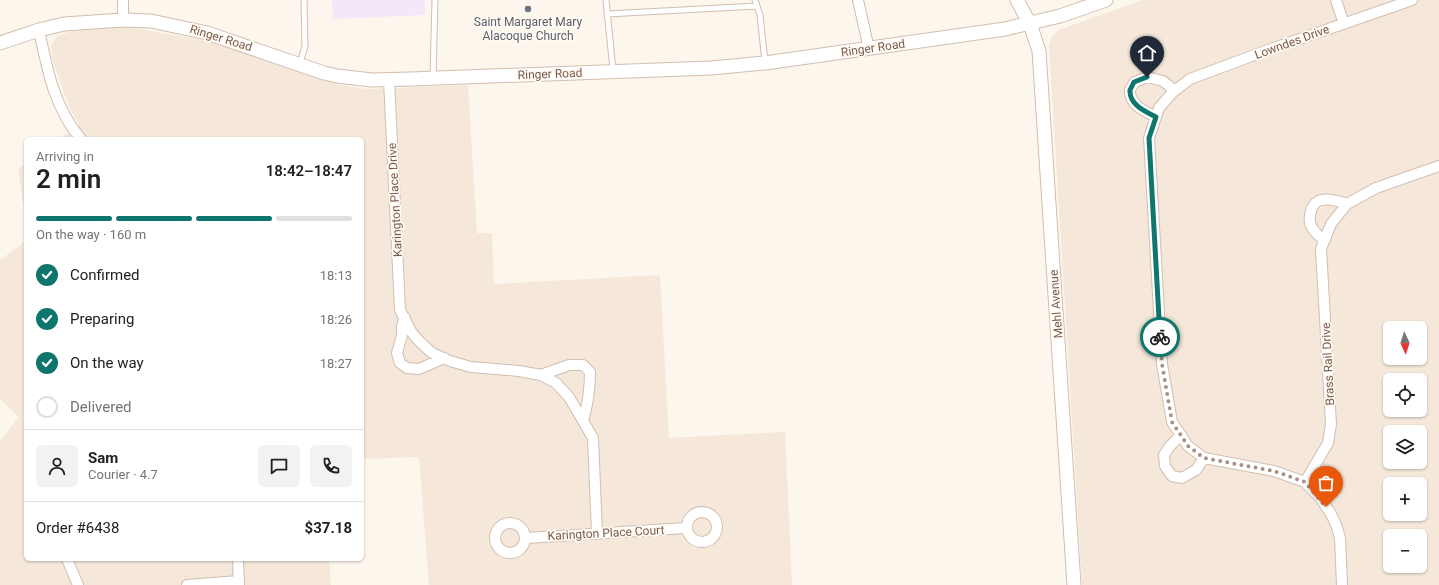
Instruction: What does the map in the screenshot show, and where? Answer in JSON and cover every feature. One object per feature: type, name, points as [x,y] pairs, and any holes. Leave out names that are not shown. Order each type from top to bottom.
[{"type":"street","points":[[123,0],[123,20]]},
{"type":"street","points":[[858,0],[869,49]]},
{"type":"street","name":"Mehl Avenue","points":[[1017,0],[1030,24],[1039,51],[1074,585]]},
{"type":"street","name":"Ringer Road","points":[[0,43],[38,30],[79,23],[123,20],[151,22],[207,32],[324,73],[343,77],[372,80],[725,67],[869,49],[1006,29],[1060,16],[1106,0]]},
{"type":"street","points":[[1336,0],[1344,24]]},
{"type":"street","name":"Lowndes Drive","points":[[1342,585],[1340,538],[1337,527],[1331,514],[1305,482],[1274,471],[1204,458],[1188,446],[1172,422],[1162,364],[1149,138],[1159,108],[1174,90],[1190,79],[1412,0]]},
{"type":"street","points":[[38,30],[54,92],[61,110],[79,137]]},
{"type":"street","points":[[1156,117],[1138,107],[1132,100],[1130,90],[1134,82],[1147,77],[1163,81],[1174,90]]},
{"type":"street","name":"Karington Place Drive","points":[[389,80],[400,310],[412,333],[432,353],[471,367],[518,371],[541,375],[556,382],[569,397],[593,438],[597,534]]},
{"type":"street","name":"Brass Rail Drive","points":[[1305,482],[1328,443],[1331,424],[1321,249],[1331,224],[1347,204],[1376,188],[1439,166]]},
{"type":"street","points":[[1325,240],[1314,231],[1309,222],[1314,204],[1320,200],[1336,200],[1347,204]]},
{"type":"street","name":"Karington Place Drive","points":[[405,318],[397,353],[400,364],[407,368],[419,369],[444,358]]},
{"type":"street","name":"Karington Place Drive","points":[[541,375],[569,365],[583,365],[590,372],[590,389],[583,421]]},
{"type":"street","points":[[1181,435],[1170,446],[1164,456],[1165,466],[1172,476],[1182,478],[1196,470],[1204,458]]},
{"type":"street","name":"Karington Place Court","points":[[526,538],[686,528]]},
{"type":"street","points":[[68,561],[78,585]]},
{"type":"street","points":[[187,585],[239,583],[238,561]]},
{"type":"lane","points":[[300,64],[305,46],[304,0]]},
{"type":"lane","points":[[433,78],[435,0]]},
{"type":"lane","points":[[606,0],[613,71]]},
{"type":"lane","points":[[755,0],[760,15],[765,63]]},
{"type":"lane","points":[[607,14],[757,6]]},
{"type":"shaded area","points":[[332,0],[425,0],[425,15],[333,19]]},
{"type":"shaded area","points":[[1142,0],[1439,0],[1439,585],[1082,585],[1049,46],[1052,36],[1059,30]]},
{"type":"shaded area","points":[[130,27],[217,43],[316,78],[346,86],[367,89],[468,85],[477,233],[492,233],[494,284],[660,275],[669,438],[785,432],[792,585],[429,585],[419,457],[364,459],[364,137],[62,137],[79,124],[69,107],[52,58],[51,46],[57,36],[68,32]]},
{"type":"shaded area","points":[[24,164],[24,204],[23,202],[18,169]]},
{"type":"shaded area","points":[[24,242],[24,561],[329,561],[331,585],[0,585],[0,441],[19,417],[0,399],[0,260]]},
{"type":"way so far","points":[[1160,337],[1162,364],[1172,422],[1188,446],[1204,458],[1274,471],[1305,482],[1326,507]]},
{"type":"place","name":"Saint Margaret Mary Alacoque Church","points":[[528,9]]},
{"type":"route","points":[[1147,77],[1134,82],[1130,90],[1132,100],[1138,107],[1156,117],[1149,138],[1160,337]]}]
